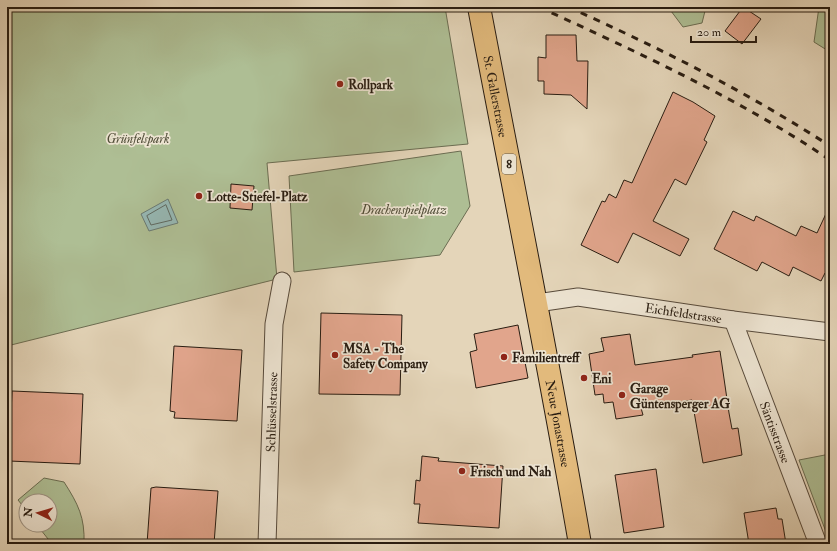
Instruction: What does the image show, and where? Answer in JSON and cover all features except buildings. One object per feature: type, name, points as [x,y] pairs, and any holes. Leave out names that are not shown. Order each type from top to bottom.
[{"type":"main road","name":"St. Gallerstrasse","points":[[479,7],[537,303]]},
{"type":"main road","name":"Neue Jonastrasse","points":[[537,303],[580,544]]},
{"type":"street","name":"Schlüsselstrasse","points":[[267,544],[274,324],[282,282]]},
{"type":"street","name":"Eichfeldstrasse","points":[[537,303],[578,296],[733,320],[830,332]]},
{"type":"street","name":"Säntisstrasse","points":[[733,320],[818,544]]},
{"type":"green space","name":"Grünfelspark","points":[[7,7],[445,7],[468,144],[267,163],[277,279],[7,346]]},
{"type":"green space","points":[[668,7],[706,7],[702,23],[683,27]]},
{"type":"green space","points":[[819,7],[830,7],[830,52],[814,42]]},
{"type":"green space","name":"Drachenspielplatz","points":[[461,151],[470,206],[440,255],[294,272],[289,176]]},
{"type":"green space","points":[[830,454],[830,532],[826,532],[799,460]]},
{"type":"green space","points":[[44,478],[64,482],[80,511],[84,534],[84,544],[52,544],[43,533],[58,533],[58,493],[26,493]]},
{"type":"water","points":[[168,199],[178,223],[149,231],[141,214]]},
{"type":"railway","points":[[539,7],[688,78],[760,117],[830,160]]},
{"type":"railway","points":[[568,7],[702,71],[767,107],[830,146]]},
{"type":"place","name":"Rollpark","points":[[340,84]]},
{"type":"place","name":"Lotte-Stiefel-Platz","points":[[199,196]]},
{"type":"place","name":"MSA - The Safety Company","points":[[335,355]]},
{"type":"place","name":"Familientreff","points":[[504,357]]},
{"type":"place","name":"Eni","points":[[584,378]]},
{"type":"place","name":"Garage Güntensperger AG","points":[[622,395]]},
{"type":"place","name":"Frisch und Nah","points":[[462,471]]}]
